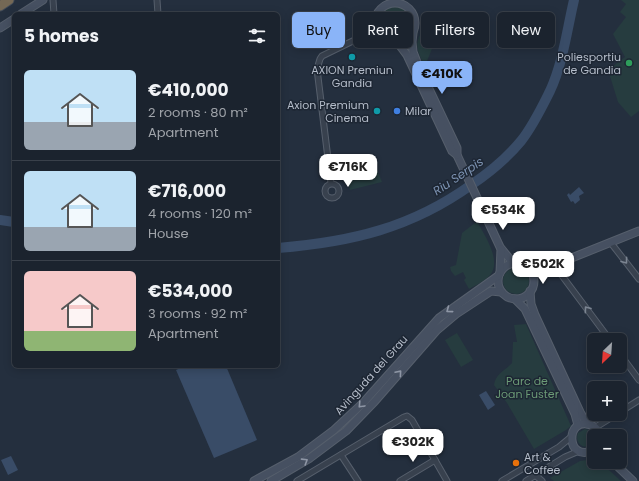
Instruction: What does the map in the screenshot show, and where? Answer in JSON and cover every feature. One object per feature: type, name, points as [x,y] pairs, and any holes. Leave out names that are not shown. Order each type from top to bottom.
[{"type":"highway","points":[[0,6],[9,0]]},
{"type":"main road","points":[[24,12],[43,0]]},
{"type":"main road","points":[[379,12],[380,0]]},
{"type":"main road","points":[[380,9],[394,1],[402,3],[408,7],[413,12],[416,24],[413,34]]},
{"type":"main road","points":[[0,28],[12,20]]},
{"type":"main road","points":[[402,48],[407,55],[452,151],[457,155]]},
{"type":"main road","points":[[413,48],[420,70],[457,148],[457,155],[501,249],[514,263],[523,265],[531,271],[533,279],[532,288],[526,295],[515,299]]},
{"type":"main road","points":[[531,271],[554,265],[639,231]]},
{"type":"main road","points":[[501,249],[498,282],[501,292],[507,297],[515,299],[525,309],[575,414],[578,425]]},
{"type":"main road","points":[[499,274],[503,268],[514,263]]},
{"type":"main road","name":"Avinguda del Grau","points":[[254,481],[298,457],[338,426],[358,409],[439,318],[499,274]]},
{"type":"main road","name":"Avinguda del Grau","points":[[271,481],[310,458],[346,431],[375,401],[437,330],[456,314],[491,291],[501,292]]},
{"type":"main road","points":[[530,291],[531,304],[535,315],[587,424]]},
{"type":"main road","points":[[587,453],[579,451],[573,445],[571,437],[578,425],[587,424],[596,427]]},
{"type":"main road","points":[[620,469],[633,481]]},
{"type":"main road","points":[[627,469],[639,481]]},
{"type":"street","points":[[53,0],[54,12]]},
{"type":"street","points":[[157,0],[158,12]]},
{"type":"street","points":[[331,183],[317,69],[322,56],[353,41]]},
{"type":"street","points":[[612,243],[639,280]]},
{"type":"street","points":[[554,265],[605,333]]},
{"type":"street","points":[[627,364],[639,380]]},
{"type":"street","points":[[627,408],[639,400]]},
{"type":"street","points":[[297,481],[407,416],[412,420],[447,481]]},
{"type":"street","points":[[596,427],[606,421]]},
{"type":"street","points":[[502,481],[561,445],[571,437]]},
{"type":"street","points":[[526,481],[565,457],[579,451]]},
{"type":"street","points":[[341,455],[358,481]]},
{"type":"street","points":[[400,481],[435,460]]},
{"type":"street","points":[[535,475],[542,481]]},
{"type":"green space","name":"Poliesportiu de Gandia","points":[[621,0],[639,0],[639,111],[631,117],[618,102],[609,73],[611,68],[625,57],[613,34],[626,17],[620,12],[626,4]]},
{"type":"green space","points":[[392,7],[398,7],[406,12],[384,12]]},
{"type":"green space","points":[[421,33],[421,48],[432,48],[427,61],[423,63],[418,52],[417,44]]},
{"type":"green space","points":[[339,163],[344,166],[352,167],[337,174],[335,164]]},
{"type":"green space","points":[[376,167],[382,182],[350,190],[348,182]]},
{"type":"green space","points":[[475,223],[478,223],[488,241],[494,263],[490,275],[469,289],[464,280],[466,278],[463,272],[455,276],[450,267],[456,265],[462,233]]},
{"type":"green space","points":[[516,268],[525,272],[529,281],[525,290],[516,294],[507,290],[503,281],[507,272]]},
{"type":"green space","name":"Parc de Joan Fuster","points":[[526,324],[571,426],[534,449],[507,403],[494,385],[498,375],[512,363],[513,342],[517,342],[514,325]]},
{"type":"green space","points":[[457,333],[473,360],[461,367],[445,340]]},
{"type":"green space","points":[[587,430],[587,447],[579,443],[577,437],[578,433]]},
{"type":"green space","points":[[587,460],[587,469],[608,469],[621,481],[554,481],[550,478],[580,461]]},
{"type":"water","points":[[579,187],[584,193],[579,196],[580,200],[575,204],[573,201],[571,202],[567,195],[569,193],[570,195]]},
{"type":"water","points":[[180,368],[227,368],[257,440],[214,458],[176,370]]},
{"type":"water","points":[[486,391],[495,405],[488,410],[479,395]]},
{"type":"water","points":[[11,456],[18,470],[8,475],[1,460]]},
{"type":"waterway","name":"Riu Serpis","points":[[280,248],[331,242],[355,237],[403,222],[448,200],[478,180],[498,164],[516,147],[525,135],[550,91],[561,58],[574,0]]},
{"type":"waterway","name":"Riu Serpis","points":[[0,220],[12,222]]},
{"type":"place","name":"AXION Premiun Gandia","points":[[352,57]]},
{"type":"place","name":"Poliesportiu de Gandia","points":[[629,63]]},
{"type":"place","name":"Axion Premium Cinema","points":[[377,111]]},
{"type":"place","name":"Milar","points":[[397,111]]},
{"type":"place","name":"Art & Coffee","points":[[516,463]]}]
